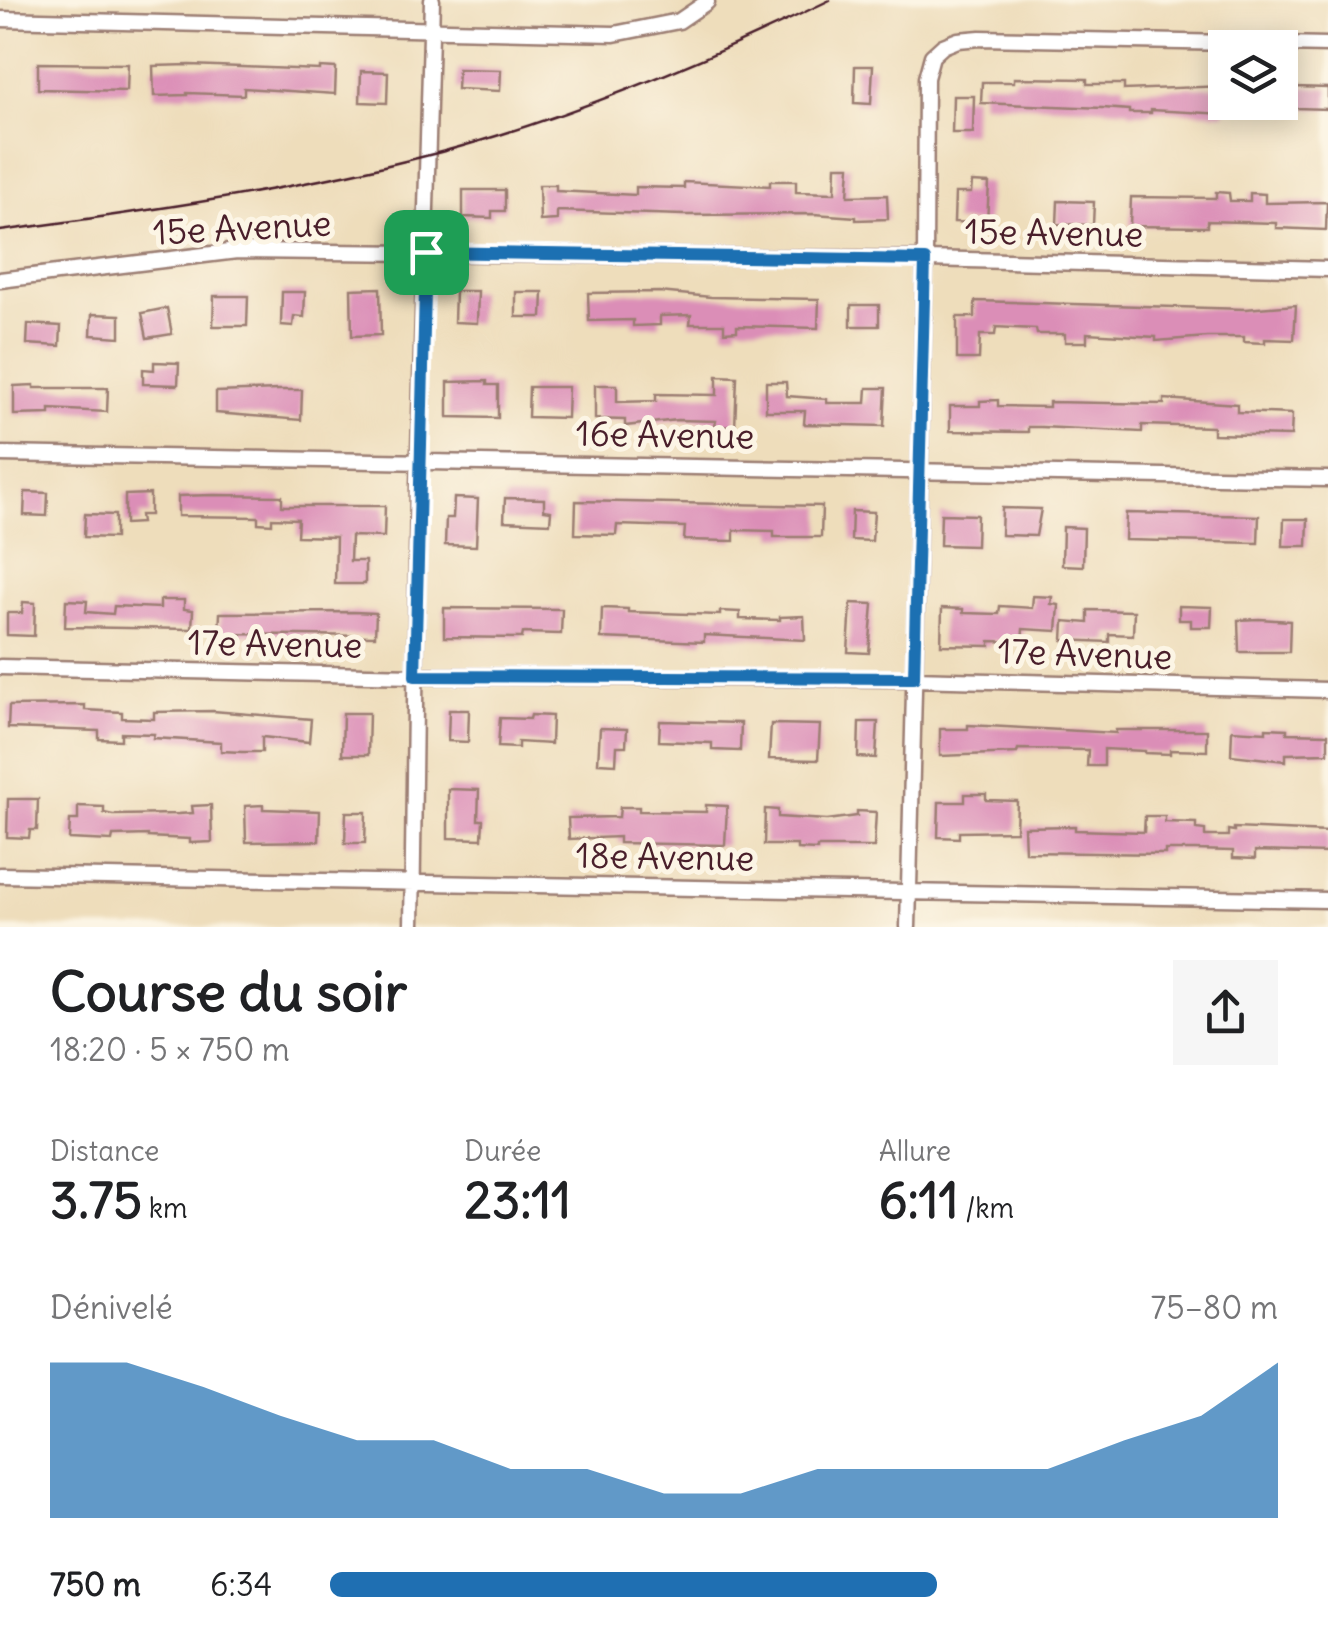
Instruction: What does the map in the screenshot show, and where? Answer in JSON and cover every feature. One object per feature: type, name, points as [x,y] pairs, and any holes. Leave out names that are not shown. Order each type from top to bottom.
[{"type":"street","points":[[412,927],[419,460],[432,0]]},
{"type":"street","points":[[0,19],[614,34],[679,21],[707,2]]},
{"type":"street","points":[[908,927],[926,78],[932,56],[950,42],[980,38],[1328,45]]},
{"type":"street","name":"15e Avenue","points":[[0,280],[237,251],[1328,269]]},
{"type":"street","name":"16e Avenue","points":[[0,454],[1328,479]]},
{"type":"street","name":"17e Avenue","points":[[0,667],[415,676],[914,678],[1328,690]]},
{"type":"street","name":"18e Avenue","points":[[0,875],[1328,900]]},
{"type":"building","points":[[38,63],[128,64],[127,91],[38,89]]},
{"type":"building","points":[[153,66],[336,68],[335,94],[244,88],[244,95],[154,96]]},
{"type":"building","points":[[855,66],[873,66],[871,104],[854,103]]},
{"type":"building","points":[[458,69],[501,70],[500,91],[457,89]]},
{"type":"building","points":[[361,71],[388,72],[387,103],[360,102]]},
{"type":"building","points":[[1014,78],[1087,79],[1087,84],[1124,84],[1124,90],[1208,87],[1208,113],[1151,110],[1129,113],[1103,108],[981,103],[982,82],[1014,82]]},
{"type":"building","points":[[1298,87],[1328,88],[1328,109],[1298,108]]},
{"type":"building","points":[[953,96],[974,96],[973,133],[952,133]]},
{"type":"building","points":[[836,166],[850,166],[848,196],[887,195],[888,219],[856,220],[814,214],[557,211],[557,220],[540,221],[539,185],[556,185],[556,191],[636,195],[636,187],[684,188],[684,182],[770,186],[770,181],[796,181],[796,192],[835,193]]},
{"type":"building","points":[[972,182],[989,183],[987,223],[954,222],[955,193],[971,193]]},
{"type":"building","points":[[463,190],[505,190],[505,211],[492,211],[492,218],[463,217]]},
{"type":"building","points":[[1216,192],[1229,193],[1230,201],[1250,201],[1250,193],[1265,194],[1265,203],[1327,202],[1326,230],[1276,228],[1276,223],[1207,221],[1207,227],[1130,226],[1131,197],[1216,198]]},
{"type":"building","points":[[1058,201],[1094,202],[1093,225],[1057,224]]},
{"type":"building","points":[[380,288],[381,335],[352,336],[351,289]]},
{"type":"building","points":[[455,291],[478,291],[477,323],[454,322]]},
{"type":"building","points":[[282,292],[305,292],[304,317],[294,316],[293,326],[281,325]]},
{"type":"building","points":[[516,292],[543,292],[542,317],[516,317]]},
{"type":"building","points":[[588,293],[819,299],[818,328],[737,326],[737,331],[724,332],[724,324],[690,324],[691,315],[660,316],[660,325],[633,326],[633,320],[589,321]]},
{"type":"building","points":[[214,296],[248,296],[247,326],[213,326]]},
{"type":"building","points":[[975,301],[1245,309],[1296,305],[1294,340],[1265,339],[1265,343],[1244,342],[1244,337],[1207,337],[1156,341],[1156,337],[1087,333],[1087,342],[1065,342],[1065,334],[996,327],[995,335],[980,335],[979,359],[957,359],[957,317],[975,317]]},
{"type":"building","points":[[851,305],[879,305],[879,326],[851,326]]},
{"type":"building","points":[[167,308],[172,334],[147,338],[142,313]]},
{"type":"building","points":[[92,314],[120,315],[120,337],[91,335]]},
{"type":"building","points":[[28,324],[61,326],[60,346],[27,344]]},
{"type":"building","points":[[154,362],[179,363],[178,385],[143,384],[143,369],[154,370]]},
{"type":"building","points":[[717,376],[737,377],[735,427],[715,426],[716,421],[677,420],[625,426],[625,420],[595,419],[595,385],[617,385],[617,402],[656,401],[656,394],[717,395]]},
{"type":"building","points":[[487,381],[487,385],[498,385],[498,418],[448,417],[448,382]]},
{"type":"building","points":[[766,382],[786,382],[787,396],[827,399],[827,403],[866,403],[867,388],[886,388],[884,426],[804,424],[805,411],[766,411]]},
{"type":"building","points":[[14,386],[108,388],[107,412],[50,409],[50,414],[14,415]]},
{"type":"building","points":[[529,387],[568,387],[567,418],[528,417]]},
{"type":"building","points":[[302,390],[301,420],[216,413],[216,392]]},
{"type":"building","points":[[1164,399],[1237,404],[1237,412],[1292,414],[1291,436],[1213,434],[1213,427],[1142,425],[1142,432],[1041,427],[1028,427],[1028,432],[950,431],[950,406],[980,406],[980,401],[998,400],[998,406],[1049,407],[1049,402],[1164,404]]},
{"type":"building","points":[[25,492],[48,493],[47,516],[24,515]]},
{"type":"building","points":[[150,494],[150,515],[140,515],[141,523],[125,524],[125,495]]},
{"type":"building","points":[[178,496],[282,496],[282,506],[385,506],[384,537],[351,536],[350,561],[365,561],[365,584],[335,584],[336,537],[297,536],[298,519],[272,518],[272,524],[258,523],[258,517],[178,516]]},
{"type":"building","points":[[454,498],[478,499],[476,546],[445,545],[446,518],[453,518]]},
{"type":"building","points":[[505,498],[544,499],[544,510],[551,511],[550,523],[504,521]]},
{"type":"building","points":[[576,501],[822,506],[821,537],[774,537],[774,531],[734,530],[734,541],[684,540],[685,527],[617,525],[616,535],[575,534]]},
{"type":"building","points":[[1002,508],[1041,509],[1036,536],[1001,535]]},
{"type":"building","points":[[852,511],[874,512],[872,541],[851,540]]},
{"type":"building","points":[[1126,513],[1259,516],[1258,543],[1125,540]]},
{"type":"building","points":[[85,514],[115,515],[115,538],[84,537]]},
{"type":"building","points":[[941,514],[977,515],[976,546],[940,545]]},
{"type":"building","points":[[1284,519],[1308,519],[1307,546],[1283,546]]},
{"type":"building","points":[[1063,527],[1084,528],[1083,566],[1062,565]]},
{"type":"building","points":[[1033,596],[1052,597],[1051,604],[1059,605],[1057,631],[1023,629],[1022,642],[990,641],[990,646],[941,645],[942,608],[999,614],[1000,606],[1032,608]]},
{"type":"building","points":[[66,600],[87,601],[86,612],[113,614],[114,606],[160,608],[160,600],[184,600],[184,609],[193,610],[192,629],[65,627]]},
{"type":"building","points":[[23,602],[35,603],[34,636],[7,635],[7,613],[22,613]]},
{"type":"building","points":[[851,603],[873,604],[869,653],[848,652]]},
{"type":"building","points":[[1179,606],[1212,607],[1211,627],[1191,627],[1191,620],[1179,620]]},
{"type":"building","points":[[444,608],[562,609],[561,634],[444,637]]},
{"type":"building","points":[[602,608],[720,615],[720,611],[740,612],[740,619],[804,616],[805,640],[704,635],[704,642],[601,638]]},
{"type":"building","points":[[1088,610],[1134,611],[1133,635],[1109,634],[1109,642],[1063,640],[1064,621],[1088,623]]},
{"type":"building","points":[[220,613],[376,613],[375,636],[219,634]]},
{"type":"building","points":[[1238,620],[1290,621],[1289,652],[1239,652]]},
{"type":"building","points":[[85,705],[85,710],[122,712],[122,718],[154,719],[154,712],[213,711],[311,719],[309,742],[262,737],[262,752],[242,752],[221,751],[221,742],[153,738],[154,734],[121,733],[121,740],[99,739],[99,731],[8,728],[9,706]]},
{"type":"building","points":[[449,710],[469,710],[468,742],[448,741]]},
{"type":"building","points":[[343,713],[369,713],[368,755],[342,755]]},
{"type":"building","points":[[531,715],[552,716],[551,744],[518,742],[518,748],[498,747],[500,718],[530,719]]},
{"type":"building","points":[[660,721],[741,723],[740,751],[712,750],[712,743],[659,741]]},
{"type":"building","points":[[859,722],[878,722],[876,758],[858,757]]},
{"type":"building","points":[[771,724],[820,725],[818,760],[769,759]]},
{"type":"building","points":[[968,725],[1116,733],[1207,730],[1207,751],[1170,750],[1170,754],[1104,749],[1104,766],[1087,766],[1088,750],[1018,749],[1017,753],[940,756],[940,729],[968,729]]},
{"type":"building","points":[[600,728],[627,729],[626,746],[617,746],[616,764],[598,763]]},
{"type":"building","points":[[1266,728],[1328,734],[1328,753],[1286,754],[1286,761],[1231,755],[1232,730],[1266,732]]},
{"type":"building","points":[[448,789],[479,790],[482,839],[448,838]]},
{"type":"building","points":[[965,794],[986,794],[986,800],[1017,801],[1016,831],[959,832],[959,838],[938,837],[939,802],[965,802]]},
{"type":"building","points":[[8,799],[38,799],[37,830],[30,830],[29,838],[7,837]]},
{"type":"building","points":[[211,805],[212,842],[190,843],[190,839],[148,835],[113,836],[112,841],[69,839],[70,820],[78,820],[78,806],[104,807],[104,813],[113,815],[193,813],[192,806]]},
{"type":"building","points":[[263,805],[263,809],[320,811],[319,841],[246,842],[245,806]]},
{"type":"building","points":[[706,805],[727,806],[725,845],[619,843],[619,837],[569,839],[568,818],[619,817],[620,807],[706,812]]},
{"type":"building","points":[[765,809],[778,810],[778,817],[827,820],[857,816],[857,811],[876,812],[874,847],[817,850],[797,849],[797,845],[764,845]]},
{"type":"building","points":[[346,812],[366,812],[365,843],[345,843]]},
{"type":"building","points":[[1145,816],[1165,816],[1165,822],[1196,823],[1196,829],[1205,830],[1205,836],[1228,836],[1228,830],[1234,828],[1328,832],[1328,853],[1255,851],[1255,859],[1233,858],[1233,851],[1025,852],[1024,827],[1075,826],[1075,830],[1144,832]]},
{"type":"tram line","points":[[0,231],[277,188],[441,152],[541,122],[639,85],[830,0]]},
{"type":"route","points":[[426,252],[925,260],[914,678],[415,676],[426,252]]}]
